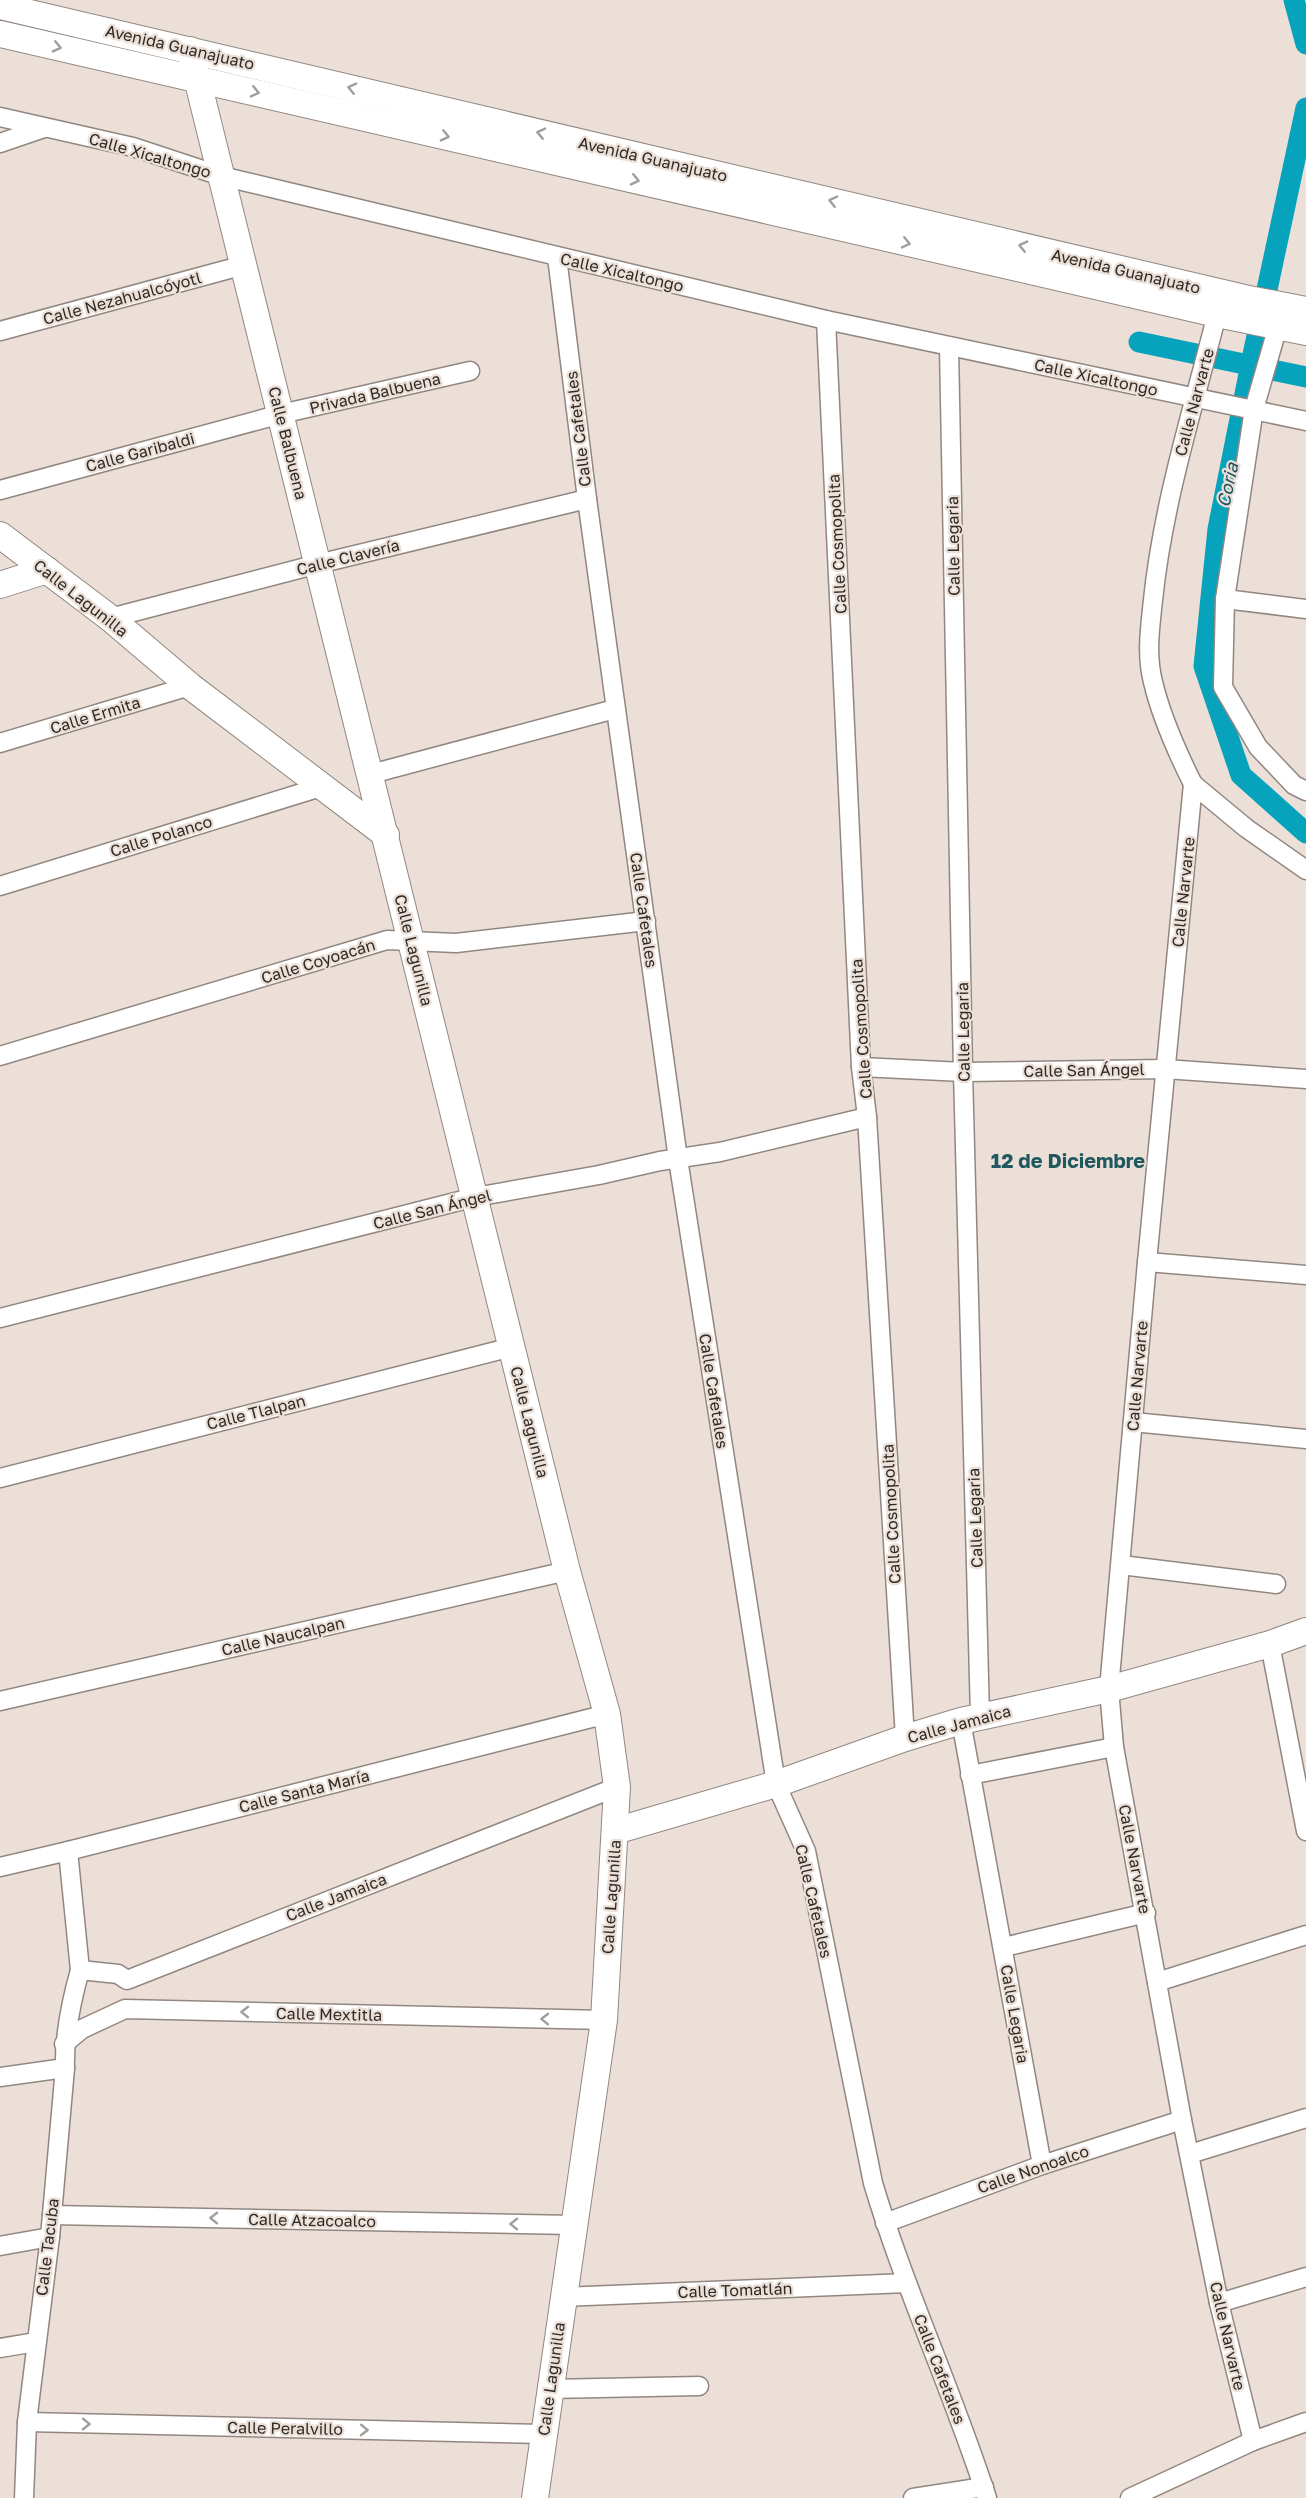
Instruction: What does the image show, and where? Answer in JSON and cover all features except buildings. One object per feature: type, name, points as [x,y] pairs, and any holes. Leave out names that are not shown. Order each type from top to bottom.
[{"type":"street","name":"Avenida Guanajuato","points":[[0,6],[1244,298],[1274,318],[1306,332]]},
{"type":"street","name":"Avenida Guanajuato","points":[[0,34],[1220,315],[1274,318],[1306,310]]},
{"type":"street","name":"Calle Balbuena","points":[[190,50],[386,836]]},
{"type":"street","name":"Calle Xicaltongo","points":[[0,117],[133,147],[221,176],[826,320],[950,347],[1253,405],[1306,421]]},
{"type":"street","points":[[0,143],[46,128]]},
{"type":"street","name":"Calle Cafetales","points":[[557,257],[586,499],[678,1159],[776,1784],[806,1851],[873,2183],[885,2223],[986,2492]]},
{"type":"street","name":"Calle Nezahualcóyotl","points":[[0,331],[244,265]]},
{"type":"street","name":"Calle Narvarte","points":[[1220,315],[1211,339],[1199,394],[1178,461],[1156,572],[1148,647],[1153,682],[1181,760],[1193,784],[1109,1689],[1114,1747],[1182,2120],[1219,2303],[1253,2442]]},
{"type":"street","points":[[1274,318],[1270,352],[1253,405],[1225,599],[1223,687],[1258,747],[1294,785],[1306,791]]},
{"type":"street","name":"Calle Cosmopolita","points":[[826,320],[861,1067],[867,1117],[905,1738]]},
{"type":"street","name":"Calle Legaria","points":[[950,347],[963,1072],[970,1775],[1004,1947],[1042,2165]]},
{"type":"street","name":"Privada Balbuena","points":[[281,414],[470,371]]},
{"type":"street","name":"Calle Garibaldi","points":[[0,490],[281,414]]},
{"type":"street","name":"Calle Clavería","points":[[110,618],[318,564],[586,499]]},
{"type":"street","name":"Calle Lagunilla","points":[[0,535],[110,618],[190,686],[386,836],[567,1572],[608,1714],[617,1787],[604,2020],[562,2297],[535,2498]]},
{"type":"street","points":[[0,585],[47,570]]},
{"type":"street","points":[[1225,599],[1306,609]]},
{"type":"street","name":"Calle Ermita","points":[[0,743],[190,686]]},
{"type":"street","points":[[371,774],[615,709]]},
{"type":"street","points":[[1193,784],[1246,828],[1306,870]]},
{"type":"street","name":"Calle Polanco","points":[[0,886],[321,787]]},
{"type":"street","name":"Calle Coyoacán","points":[[0,1056],[387,940],[456,943],[646,921]]},
{"type":"street","name":"Calle San Ángel","points":[[861,1067],[963,1072],[1165,1069],[1306,1079]]},
{"type":"street","name":"Calle San Ángel","points":[[0,1318],[475,1197],[599,1175],[660,1161],[720,1152],[867,1117]]},
{"type":"street","points":[[1147,1262],[1306,1275]]},
{"type":"street","name":"Calle Tlalpan","points":[[0,1478],[512,1347]]},
{"type":"street","points":[[1133,1422],[1306,1439]]},
{"type":"street","points":[[1121,1565],[1276,1584]]},
{"type":"street","name":"Calle Naucalpan","points":[[0,1701],[567,1572]]},
{"type":"street","name":"Calle Jamaica","points":[[615,1831],[776,1784],[905,1738],[971,1719],[1109,1689],[1306,1632]]},
{"type":"street","points":[[1270,1644],[1306,1831]]},
{"type":"street","name":"Calle Santa María","points":[[0,1867],[608,1714]]},
{"type":"street","points":[[970,1775],[1114,1747]]},
{"type":"street","name":"Calle Jamaica","points":[[127,1980],[617,1787]]},
{"type":"street","points":[[68,1851],[80,1970],[118,1974],[127,1980],[132,1987],[134,1998],[125,2009]]},
{"type":"street","points":[[1004,1947],[1146,1913]]},
{"type":"street","points":[[1158,1982],[1306,1935]]},
{"type":"street","name":"Calle Tacuba","points":[[24,2498],[27,2422],[50,2237],[65,2068],[64,2044],[72,1997],[80,1970]]},
{"type":"street","name":"Calle Mextitla","points":[[64,2044],[82,2029],[125,2009],[604,2020]]},
{"type":"street","points":[[0,2077],[65,2068]]},
{"type":"street","points":[[1190,2154],[1306,2118]]},
{"type":"street","name":"Calle Nonoalco","points":[[885,2223],[1042,2165],[1182,2120]]},
{"type":"street","name":"Calle Atzacoalco","points":[[52,2215],[573,2225]]},
{"type":"street","points":[[0,2246],[50,2237]]},
{"type":"street","points":[[1219,2303],[1306,2277]]},
{"type":"street","name":"Calle Tomatlán","points":[[562,2297],[907,2283]]},
{"type":"street","points":[[0,2348],[36,2342]]},
{"type":"street","points":[[549,2389],[699,2386]]},
{"type":"street","name":"Calle Peralvillo","points":[[27,2422],[544,2434]]},
{"type":"street","points":[[1130,2498],[1253,2442],[1306,2422]]},
{"type":"street","points":[[913,2498],[986,2492]]},
{"type":"waterway","name":"Coria","points":[[1294,0],[1306,44]]},
{"type":"waterway","name":"Coria","points":[[1306,108],[1218,529],[1204,666],[1241,775],[1306,833]]},
{"type":"waterway","points":[[1139,342],[1306,377]]},
{"type":"district","name":"12 de Diciembre","points":[[1068,1161]]}]
